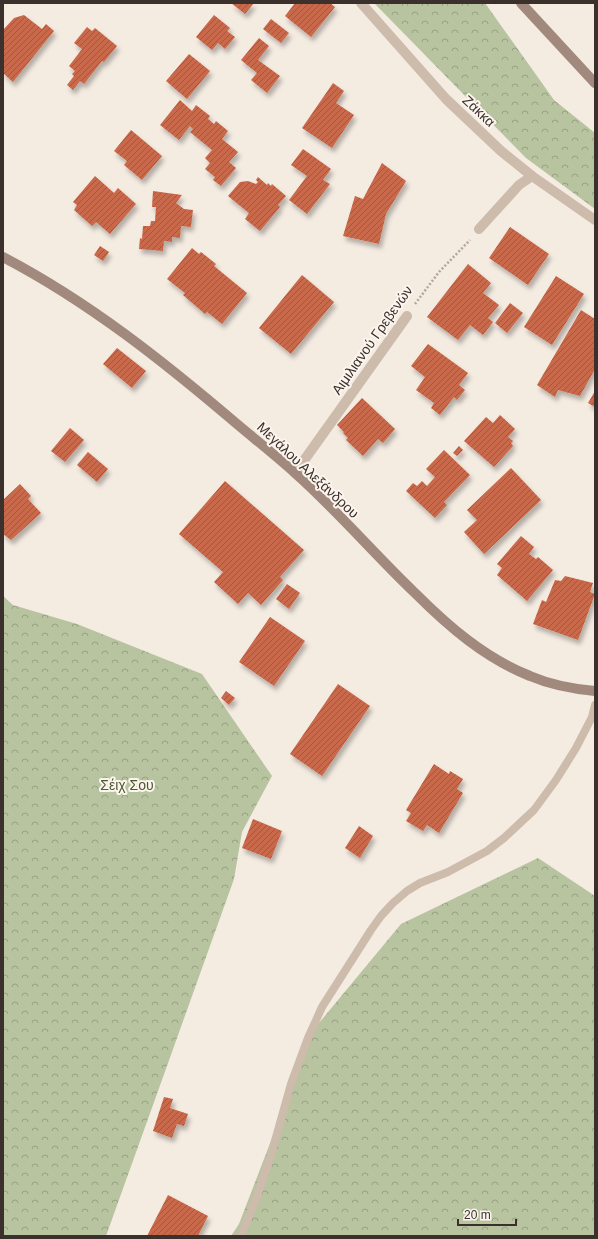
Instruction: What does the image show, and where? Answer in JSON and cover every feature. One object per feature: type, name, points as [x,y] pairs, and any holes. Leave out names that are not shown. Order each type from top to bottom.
[{"type":"main road","points":[[521,3],[594,81]]},
{"type":"main road","name":"Μεγάλου Αλεξάνδρου","points":[[3,257],[65,292],[124,333],[188,382],[295,473],[406,585],[468,641],[530,676],[554,684],[595,691]]},
{"type":"street","name":"Ζάκκα","points":[[361,3],[446,99],[501,151],[532,176],[595,220]]},
{"type":"street","points":[[479,229],[519,184],[532,176]]},
{"type":"street","name":"Αιμιλιανού Γρεβενών","points":[[295,473],[407,316]]},
{"type":"lane","points":[[241,1236],[271,1155],[291,1084],[308,1038],[322,1007],[371,930],[393,903],[407,891],[420,883],[448,872],[486,851],[514,829],[534,810],[556,780],[576,748],[592,717],[595,705]]},
{"type":"path","name":"Αιμιλιανού Γρεβενών","points":[[407,316],[438,272],[479,229]]},
{"type":"green space","points":[[374,3],[485,3],[554,100],[595,133],[595,209],[526,158]]},
{"type":"green space","name":"Σέιχ Σου","points":[[3,596],[13,605],[77,624],[202,674],[272,776],[242,832],[234,879],[106,1236],[3,1236]]},
{"type":"green space","points":[[538,858],[595,896],[595,1236],[231,1236],[239,1224],[314,1029],[401,924]]},
{"type":"building","points":[[231,3],[254,3],[245,14]]},
{"type":"building","points":[[295,3],[330,3],[335,7],[311,37],[285,16]]},
{"type":"building","points":[[24,15],[42,29],[46,24],[54,31],[13,82],[3,73],[3,30],[14,18]]},
{"type":"building","points":[[214,15],[230,28],[227,31],[235,37],[225,49],[218,43],[212,50],[196,37]]},
{"type":"building","points":[[271,19],[289,33],[281,43],[263,29]]},
{"type":"building","points":[[87,27],[92,31],[95,28],[117,46],[104,62],[102,61],[84,84],[80,81],[73,90],[67,85],[74,76],[72,74],[75,71],[69,66],[82,49],[74,43]]},
{"type":"building","points":[[259,38],[269,46],[258,60],[280,76],[267,93],[251,80],[257,73],[241,60]]},
{"type":"building","points":[[189,54],[210,71],[187,99],[166,81]]},
{"type":"building","points":[[333,83],[344,91],[336,103],[354,115],[332,148],[302,128]]},
{"type":"building","points":[[180,100],[192,111],[196,105],[210,116],[208,119],[214,124],[216,121],[228,131],[222,139],[238,152],[229,162],[236,168],[221,186],[213,180],[215,177],[205,169],[210,163],[205,158],[212,150],[190,132],[193,129],[190,126],[179,140],[160,125]]},
{"type":"building","points":[[131,130],[162,156],[142,180],[124,165],[127,161],[114,151]]},
{"type":"building","points":[[303,149],[331,169],[323,180],[330,184],[307,214],[289,200],[307,176],[291,165]]},
{"type":"building","points":[[382,163],[406,181],[386,214],[379,244],[343,236],[355,196],[363,199]]},
{"type":"building","points":[[95,176],[114,193],[118,188],[136,204],[110,234],[96,222],[92,226],[74,210],[77,205],[73,202]]},
{"type":"building","points":[[258,177],[267,185],[268,183],[271,186],[272,184],[286,196],[278,205],[280,207],[260,231],[245,219],[249,213],[228,196],[240,182],[248,181],[256,184],[258,182],[256,180]]},
{"type":"building","points":[[153,191],[182,195],[176,203],[184,209],[193,210],[191,227],[181,226],[180,238],[172,237],[172,242],[164,241],[163,251],[139,249],[140,238],[142,239],[143,226],[150,226],[151,221],[155,221],[156,207],[152,207]]},
{"type":"building","points":[[510,227],[549,254],[528,285],[489,258]]},
{"type":"building","points":[[100,246],[109,252],[103,261],[94,255]]},
{"type":"building","points":[[192,248],[199,254],[201,252],[216,264],[214,266],[247,293],[222,324],[207,312],[205,314],[183,295],[185,293],[167,279]]},
{"type":"building","points":[[468,264],[491,283],[483,293],[499,305],[488,318],[493,322],[483,335],[470,325],[458,340],[427,317]]},
{"type":"building","points":[[302,275],[334,302],[291,354],[259,328]]},
{"type":"building","points":[[556,276],[584,294],[552,345],[524,327]]},
{"type":"building","points":[[510,303],[523,313],[507,333],[495,323]]},
{"type":"building","points":[[581,310],[595,319],[595,369],[580,396],[558,390],[555,397],[537,385]]},
{"type":"building","points":[[428,344],[468,373],[459,385],[465,390],[457,400],[454,397],[440,415],[431,408],[434,403],[416,390],[425,377],[411,366]]},
{"type":"building","points":[[117,348],[146,371],[132,388],[103,364]]},
{"type":"building","points":[[595,391],[595,407],[588,403]]},
{"type":"building","points":[[362,398],[395,429],[383,443],[378,439],[363,456],[346,440],[348,438],[337,425]]},
{"type":"building","points":[[500,415],[515,429],[508,437],[513,441],[511,443],[513,446],[494,467],[464,441],[486,417],[493,423]]},
{"type":"building","points":[[70,428],[84,440],[65,462],[51,451]]},
{"type":"building","points":[[459,446],[463,450],[457,456],[453,453]]},
{"type":"building","points":[[444,450],[470,475],[444,502],[447,505],[435,518],[406,491],[413,483],[417,486],[422,481],[427,486],[435,477],[426,469]]},
{"type":"building","points":[[88,452],[108,469],[97,482],[77,465]]},
{"type":"building","points":[[511,468],[541,500],[484,554],[464,532],[477,520],[467,510]]},
{"type":"building","points":[[225,481],[304,550],[280,577],[283,580],[261,605],[248,593],[238,604],[214,582],[223,572],[179,534]]},
{"type":"building","points":[[20,484],[31,496],[28,499],[41,513],[11,540],[3,534],[3,500]]},
{"type":"building","points":[[521,536],[534,547],[529,554],[536,559],[538,557],[553,570],[527,601],[497,575],[502,568],[497,564]]},
{"type":"building","points":[[565,576],[593,583],[590,592],[595,594],[578,640],[533,624],[542,600],[546,602],[555,580],[561,581]]},
{"type":"building","points":[[287,584],[300,593],[289,609],[276,599]]},
{"type":"building","points":[[270,617],[305,641],[274,686],[239,662]]},
{"type":"building","points":[[338,684],[370,706],[322,776],[290,754]]},
{"type":"building","points":[[226,691],[235,698],[229,705],[221,698]]},
{"type":"building","points":[[434,764],[449,774],[450,771],[463,779],[457,789],[463,793],[439,833],[427,825],[423,831],[406,821],[411,813],[406,810]]},
{"type":"building","points":[[253,819],[282,831],[271,859],[242,848]]},
{"type":"building","points":[[359,826],[373,836],[360,858],[345,848]]},
{"type":"building","points":[[164,1097],[173,1099],[170,1108],[188,1114],[184,1126],[177,1124],[172,1138],[153,1131]]},
{"type":"building","points":[[168,1195],[208,1216],[198,1236],[147,1236]]}]
